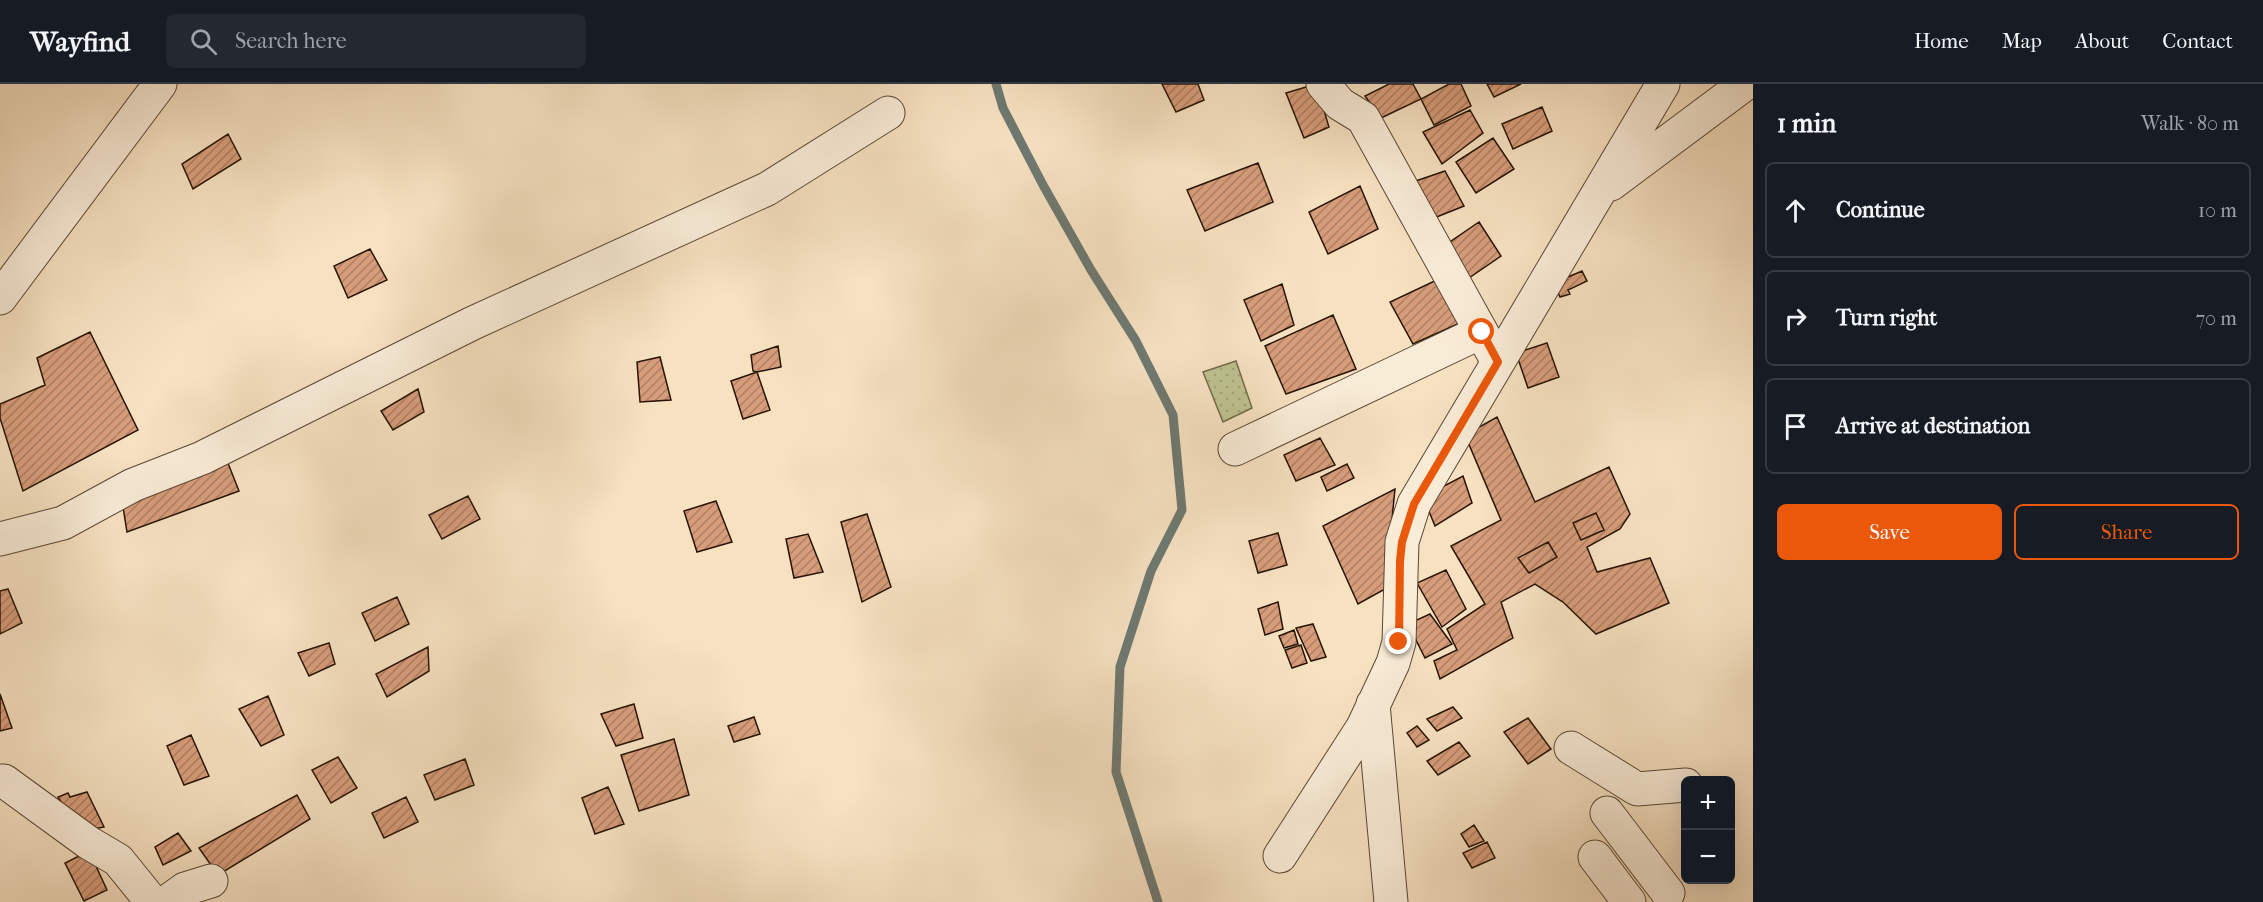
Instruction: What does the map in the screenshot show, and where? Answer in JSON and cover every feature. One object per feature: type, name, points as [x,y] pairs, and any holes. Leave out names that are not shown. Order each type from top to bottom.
[{"type":"street","points":[[0,298],[160,84]]},
{"type":"street","points":[[1323,84],[1340,104],[1363,118],[1498,362]]},
{"type":"street","points":[[1280,856],[1362,727],[1393,663],[1399,642],[1402,542],[1414,504],[1664,84]]},
{"type":"street","points":[[1599,192],[1745,84]]},
{"type":"street","points":[[0,539],[63,523],[133,486],[202,458],[473,323],[767,189],[888,113]]},
{"type":"street","points":[[1235,449],[1482,332]]},
{"type":"street","points":[[1373,704],[1391,902]]},
{"type":"street","points":[[1571,748],[1637,789],[1681,785]]},
{"type":"street","points":[[0,781],[4,781],[88,843],[118,860],[171,900],[185,889],[212,881]]},
{"type":"street","points":[[1607,813],[1674,891]]},
{"type":"street","points":[[1595,857],[1629,902]]},
{"type":"green space","points":[[1236,361],[1252,408],[1223,422],[1203,372]]},
{"type":"building","points":[[1162,84],[1198,84],[1204,100],[1176,112]]},
{"type":"building","points":[[1316,84],[1329,127],[1304,138],[1286,93]]},
{"type":"building","points":[[1389,84],[1413,84],[1421,99],[1381,118],[1365,96]]},
{"type":"building","points":[[1449,84],[1461,84],[1471,106],[1434,125],[1421,99]]},
{"type":"building","points":[[1487,84],[1521,84],[1494,97]]},
{"type":"building","points":[[1542,107],[1552,131],[1513,149],[1502,124]]},
{"type":"building","points":[[1470,110],[1483,133],[1442,164],[1423,132]]},
{"type":"building","points":[[228,134],[241,159],[193,189],[182,164]]},
{"type":"building","points":[[1493,138],[1514,169],[1476,193],[1456,162]]},
{"type":"building","points":[[1258,163],[1273,202],[1205,231],[1187,190]]},
{"type":"building","points":[[1445,171],[1464,206],[1429,220],[1410,183]]},
{"type":"building","points":[[1360,186],[1378,229],[1328,254],[1309,212]]},
{"type":"building","points":[[1479,222],[1501,256],[1466,280],[1444,246]]},
{"type":"building","points":[[370,249],[387,280],[348,298],[334,266]]},
{"type":"building","points":[[1582,271],[1587,281],[1568,290],[1570,294],[1560,297],[1554,283]]},
{"type":"building","points":[[1441,278],[1469,319],[1413,344],[1390,302]]},
{"type":"building","points":[[1282,284],[1294,325],[1261,341],[1244,300]]},
{"type":"building","points":[[1333,315],[1356,369],[1286,394],[1265,346]]},
{"type":"building","points":[[90,332],[138,430],[23,491],[0,418],[0,404],[45,385],[37,358]]},
{"type":"building","points":[[1547,343],[1559,377],[1528,388],[1516,353]]},
{"type":"building","points":[[778,346],[781,367],[753,371],[751,355]]},
{"type":"building","points":[[660,357],[671,400],[640,402],[637,362]]},
{"type":"building","points":[[757,372],[770,410],[743,419],[731,381]]},
{"type":"building","points":[[418,389],[424,412],[393,430],[381,411]]},
{"type":"building","points":[[1497,417],[1535,502],[1609,467],[1630,514],[1620,529],[1587,547],[1597,572],[1650,558],[1669,603],[1596,634],[1563,602],[1535,584],[1501,602],[1513,638],[1440,679],[1434,661],[1457,650],[1447,629],[1485,604],[1451,546],[1501,520],[1465,435]]},
{"type":"building","points":[[1320,438],[1335,465],[1296,481],[1284,455]]},
{"type":"building","points":[[224,453],[239,491],[127,532],[123,507]]},
{"type":"building","points":[[1347,464],[1354,478],[1327,491],[1321,477]]},
{"type":"building","points":[[1463,476],[1472,503],[1435,526],[1423,497]]},
{"type":"building","points":[[1395,489],[1385,589],[1358,604],[1323,526]]},
{"type":"building","points":[[468,496],[480,519],[442,539],[429,515]]},
{"type":"building","points":[[716,501],[732,542],[697,552],[684,511]]},
{"type":"building","points":[[1596,513],[1604,530],[1581,540],[1573,523]]},
{"type":"building","points":[[867,514],[891,587],[862,602],[841,522]]},
{"type":"building","points":[[1278,533],[1287,565],[1258,573],[1249,541]]},
{"type":"building","points":[[808,534],[823,572],[794,578],[786,539]]},
{"type":"building","points":[[1548,542],[1557,557],[1529,573],[1518,558]]},
{"type":"building","points":[[1446,570],[1466,609],[1442,627],[1417,583]]},
{"type":"building","points":[[8,589],[22,623],[0,634],[0,591]]},
{"type":"building","points":[[397,597],[409,624],[375,641],[362,613]]},
{"type":"building","points":[[1278,602],[1283,629],[1265,635],[1258,609]]},
{"type":"building","points":[[1430,614],[1452,644],[1425,658],[1408,624]]},
{"type":"building","points":[[1313,624],[1326,657],[1311,661],[1296,628]]},
{"type":"building","points":[[1294,630],[1298,644],[1284,648],[1279,636]]},
{"type":"building","points":[[329,643],[335,664],[309,676],[298,653]]},
{"type":"building","points":[[1301,645],[1307,663],[1292,668],[1285,650]]},
{"type":"building","points":[[428,647],[429,671],[387,697],[376,674]]},
{"type":"building","points":[[0,694],[12,728],[0,731]]},
{"type":"building","points":[[268,696],[284,735],[261,746],[239,709]]},
{"type":"building","points":[[634,704],[643,738],[616,746],[601,714]]},
{"type":"building","points":[[1453,707],[1462,718],[1437,731],[1427,719]]},
{"type":"building","points":[[754,717],[760,734],[734,742],[728,726]]},
{"type":"building","points":[[1528,718],[1551,749],[1528,764],[1504,732]]},
{"type":"building","points":[[1417,726],[1429,740],[1417,747],[1407,733]]},
{"type":"building","points":[[191,735],[209,776],[184,785],[167,746]]},
{"type":"building","points":[[674,739],[689,795],[639,811],[621,755]]},
{"type":"building","points":[[1459,742],[1470,756],[1438,775],[1427,761]]},
{"type":"building","points":[[338,757],[357,788],[331,803],[312,770]]},
{"type":"building","points":[[465,759],[474,785],[435,800],[424,775]]},
{"type":"building","points":[[608,787],[624,824],[595,834],[582,798]]},
{"type":"building","points":[[87,792],[104,827],[89,830],[73,822],[58,797],[68,793],[70,797]]},
{"type":"building","points":[[297,795],[310,819],[218,875],[199,848]]},
{"type":"building","points":[[406,797],[418,822],[384,838],[372,813]]},
{"type":"building","points":[[1474,825],[1484,841],[1469,847],[1461,834]]},
{"type":"building","points":[[178,833],[191,851],[163,865],[155,847]]},
{"type":"building","points":[[1487,842],[1495,858],[1472,868],[1463,853]]},
{"type":"building","points":[[89,851],[107,890],[84,901],[65,863]]},
{"type":"waterway","points":[[996,84],[1003,108],[1043,185],[1091,270],[1136,341],[1173,415],[1182,510],[1151,571],[1120,667],[1116,772],[1158,902]]},
{"type":"route","points":[[1399,642],[1402,542],[1414,504],[1498,362],[1482,332]]}]
